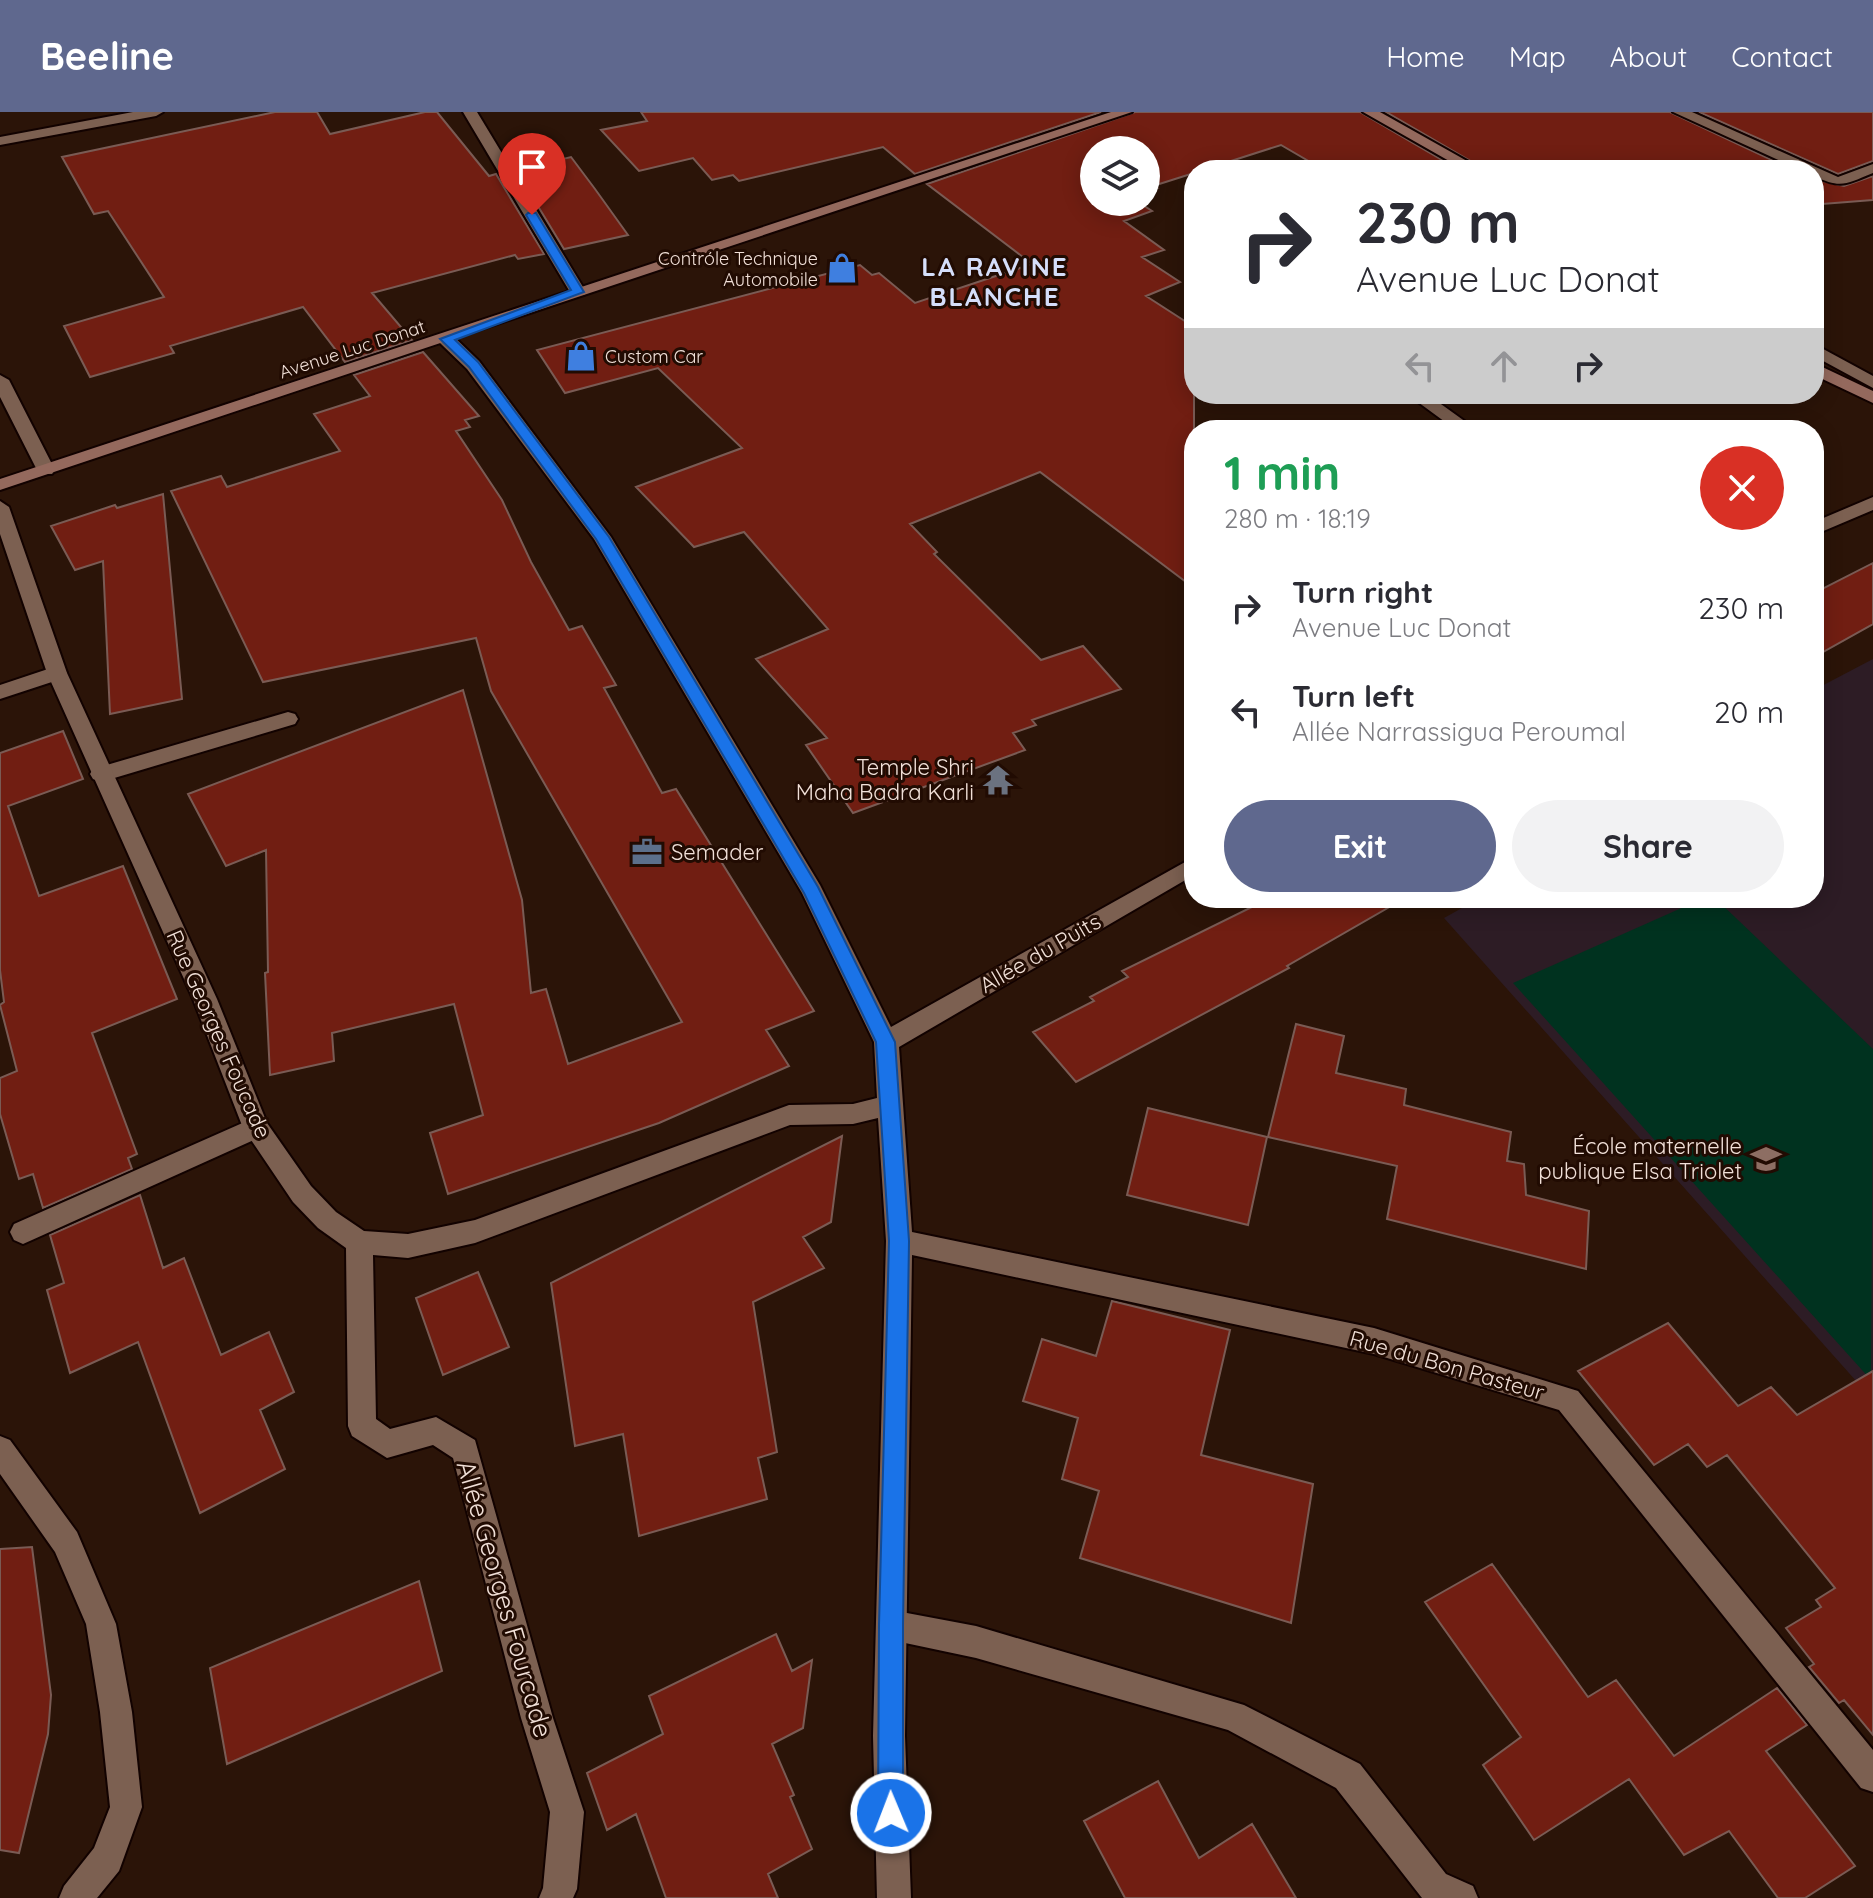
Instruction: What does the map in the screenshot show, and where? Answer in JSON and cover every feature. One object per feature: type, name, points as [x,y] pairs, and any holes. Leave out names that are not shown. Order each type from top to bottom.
[{"type":"main road","name":"Avenue Luc Donat","points":[[1,489],[46,470],[1125,112]]},
{"type":"main road","points":[[1370,112],[1458,160]]},
{"type":"main road","points":[[1824,373],[1873,398]]},
{"type":"street","points":[[0,141],[156,112]]},
{"type":"street","points":[[470,112],[578,292]]},
{"type":"street","points":[[1680,112],[1790,160]]},
{"type":"street","points":[[1824,175],[1838,182],[1873,168]]},
{"type":"street","points":[[446,339],[473,365],[602,537],[812,891],[886,1042],[899,1241],[889,1736],[894,1898]]},
{"type":"street","points":[[1824,355],[1873,383]]},
{"type":"street","points":[[0,380],[46,470]]},
{"type":"street","points":[[1430,404],[1454,420]]},
{"type":"street","name":"Rue Georges Foucade","points":[[1,489],[57,673],[205,999],[256,1128],[302,1194],[327,1220],[359,1242]]},
{"type":"street","points":[[1824,525],[1873,503]]},
{"type":"street","points":[[0,692],[57,673]]},
{"type":"street","points":[[101,774],[288,719]]},
{"type":"street","name":"Allée du Puits","points":[[886,1042],[1184,871]]},
{"type":"street","points":[[359,1242],[408,1246],[475,1231],[789,1115],[853,1114],[890,1105]]},
{"type":"street","points":[[23,1232],[256,1128]]},
{"type":"street","name":"Rue du Bon Pasteur","points":[[899,1241],[1374,1341],[1568,1400],[1873,1776]]},
{"type":"street","name":"Allée Georges Fourcade","points":[[359,1242],[362,1426],[387,1444],[436,1431],[465,1450],[537,1718],[567,1812],[560,1889],[556,1898]]},
{"type":"street","points":[[0,1450],[66,1542],[101,1624],[116,1712],[126,1807],[107,1859],[76,1898]]},
{"type":"street","points":[[891,1625],[976,1642],[1233,1716],[1348,1776],[1445,1894]]},
{"type":"shaded area","name":"École maternelle publique Elsa Triolet","points":[[1873,659],[1873,1400],[1444,918],[1462,908],[1824,908],[1824,685]]},
{"type":"green space","name":"École maternelle publique Elsa Triolet","points":[[1682,908],[1725,908],[1873,1049],[1871,1380],[1513,983]]},
{"type":"building","points":[[275,112],[317,112],[330,134],[425,112],[437,112],[489,176],[496,174],[544,254],[518,259],[515,255],[372,293],[412,340],[345,362],[303,307],[170,346],[174,353],[90,377],[64,326],[164,297],[108,211],[94,214],[62,157]]},
{"type":"building","points":[[641,112],[1101,112],[915,174],[883,147],[739,181],[733,175],[712,180],[693,158],[639,171],[601,130],[647,121]]},
{"type":"building","points":[[1135,112],[1360,112],[1442,160],[1307,160],[1281,145],[1234,160],[1184,160],[1184,176],[1160,184],[1160,136],[1080,136],[1080,216],[1138,216],[1124,221],[1164,250],[1142,257],[1180,282],[1146,296],[1184,321],[1184,404],[1194,404],[1194,420],[1184,420],[1184,580],[1040,472],[910,524],[937,552],[934,554],[1041,660],[1083,646],[1121,689],[1032,720],[1036,725],[1013,733],[1025,750],[853,813],[806,745],[827,738],[756,659],[828,629],[744,532],[694,547],[636,487],[742,448],[658,368],[565,393],[537,350],[860,265],[872,275],[879,273],[915,303],[1032,264],[927,184]]},
{"type":"building","points":[[1386,112],[1670,112],[1772,160],[1469,160]]},
{"type":"building","points":[[1699,112],[1873,112],[1873,161],[1838,174],[1824,168],[1824,160],[1807,160]]},
{"type":"building","points":[[571,157],[628,235],[564,249],[516,170]]},
{"type":"building","points":[[1873,176],[1873,200],[1824,204],[1824,181],[1844,186]]},
{"type":"building","points":[[423,352],[479,416],[465,420],[470,427],[456,431],[502,500],[531,562],[569,630],[582,626],[616,685],[604,688],[662,793],[676,789],[814,1011],[766,1030],[789,1066],[659,1123],[448,1194],[430,1133],[483,1115],[454,1004],[332,1033],[334,1061],[270,1075],[265,973],[268,972],[266,850],[226,866],[188,794],[463,690],[522,900],[531,993],[546,989],[568,1064],[682,1022],[491,691],[476,638],[263,682],[171,491],[221,476],[227,487],[340,451],[314,414],[370,396],[354,375]]},
{"type":"building","points":[[163,494],[182,699],[110,714],[103,561],[75,570],[51,526],[115,505],[117,508]]},
{"type":"building","points":[[1873,563],[1873,624],[1824,651],[1824,588]]},
{"type":"building","points":[[63,731],[83,779],[8,806],[39,896],[123,866],[177,999],[92,1033],[137,1154],[128,1158],[132,1169],[43,1208],[33,1174],[19,1179],[0,1114],[0,1078],[17,1071],[0,1005],[4,1002],[0,970],[0,753]]},
{"type":"building","points":[[1250,908],[1388,908],[1287,966],[1289,968],[1076,1082],[1033,1032],[1094,1001],[1090,997],[1128,977],[1122,971]]},
{"type":"building","points":[[1296,1024],[1344,1036],[1336,1073],[1406,1089],[1404,1105],[1511,1132],[1507,1161],[1524,1164],[1526,1195],[1589,1211],[1586,1269],[1387,1219],[1397,1166],[1268,1137]]},
{"type":"building","points":[[1148,1108],[1267,1137],[1248,1225],[1127,1195]]},
{"type":"building","points":[[842,1136],[831,1222],[803,1237],[824,1268],[753,1302],[777,1452],[758,1458],[767,1499],[639,1536],[623,1434],[575,1446],[551,1283]]},
{"type":"building","points":[[140,1195],[163,1268],[184,1258],[221,1355],[269,1332],[294,1392],[260,1410],[285,1469],[200,1513],[138,1342],[70,1373],[47,1290],[64,1283],[50,1235]]},
{"type":"building","points":[[478,1272],[509,1347],[443,1375],[416,1298]]},
{"type":"building","points":[[1112,1301],[1230,1330],[1201,1455],[1313,1484],[1291,1623],[1080,1558],[1099,1491],[1062,1479],[1078,1418],[1023,1401],[1042,1339],[1096,1356]]},
{"type":"building","points":[[1668,1323],[1738,1406],[1771,1387],[1797,1415],[1873,1371],[1873,1735],[1844,1700],[1839,1703],[1809,1667],[1814,1664],[1786,1628],[1821,1607],[1816,1600],[1835,1588],[1727,1455],[1707,1467],[1688,1444],[1654,1465],[1578,1371]]},
{"type":"building","points":[[32,1547],[51,1695],[48,1734],[19,1853],[0,1850],[0,1549]]},
{"type":"building","points":[[1492,1564],[1588,1697],[1616,1680],[1674,1756],[1777,1688],[1807,1725],[1766,1751],[1855,1866],[1805,1898],[1778,1898],[1729,1831],[1684,1855],[1629,1779],[1534,1840],[1483,1765],[1521,1737],[1425,1602]]},
{"type":"building","points":[[419,1581],[442,1671],[227,1764],[210,1668]]},
{"type":"building","points":[[776,1634],[792,1671],[812,1660],[803,1728],[772,1744],[794,1795],[790,1797],[812,1849],[768,1874],[778,1898],[666,1898],[636,1814],[607,1830],[587,1773],[663,1734],[649,1696]]},
{"type":"building","points":[[1158,1781],[1199,1858],[1252,1824],[1296,1898],[1125,1898],[1084,1821]]},
{"type":"place","name":"Contróle Technique Automobile","points":[[842,268]]},
{"type":"place","name":"Custom Car","points":[[581,356]]},
{"type":"place","name":"Temple Shri Maha Badra Karli","points":[[998,780]]},
{"type":"place","name":"Semader","points":[[647,852]]},
{"type":"place","name":"École maternelle publique Elsa Triolet","points":[[1766,1159]]},
{"type":"district","name":"LA RAVINE BLANCHE","points":[[995,281]]},
{"type":"route","points":[[532,215],[578,292],[446,339],[473,365],[602,537],[812,891],[886,1042],[899,1241],[889,1736],[891,1813]]}]
